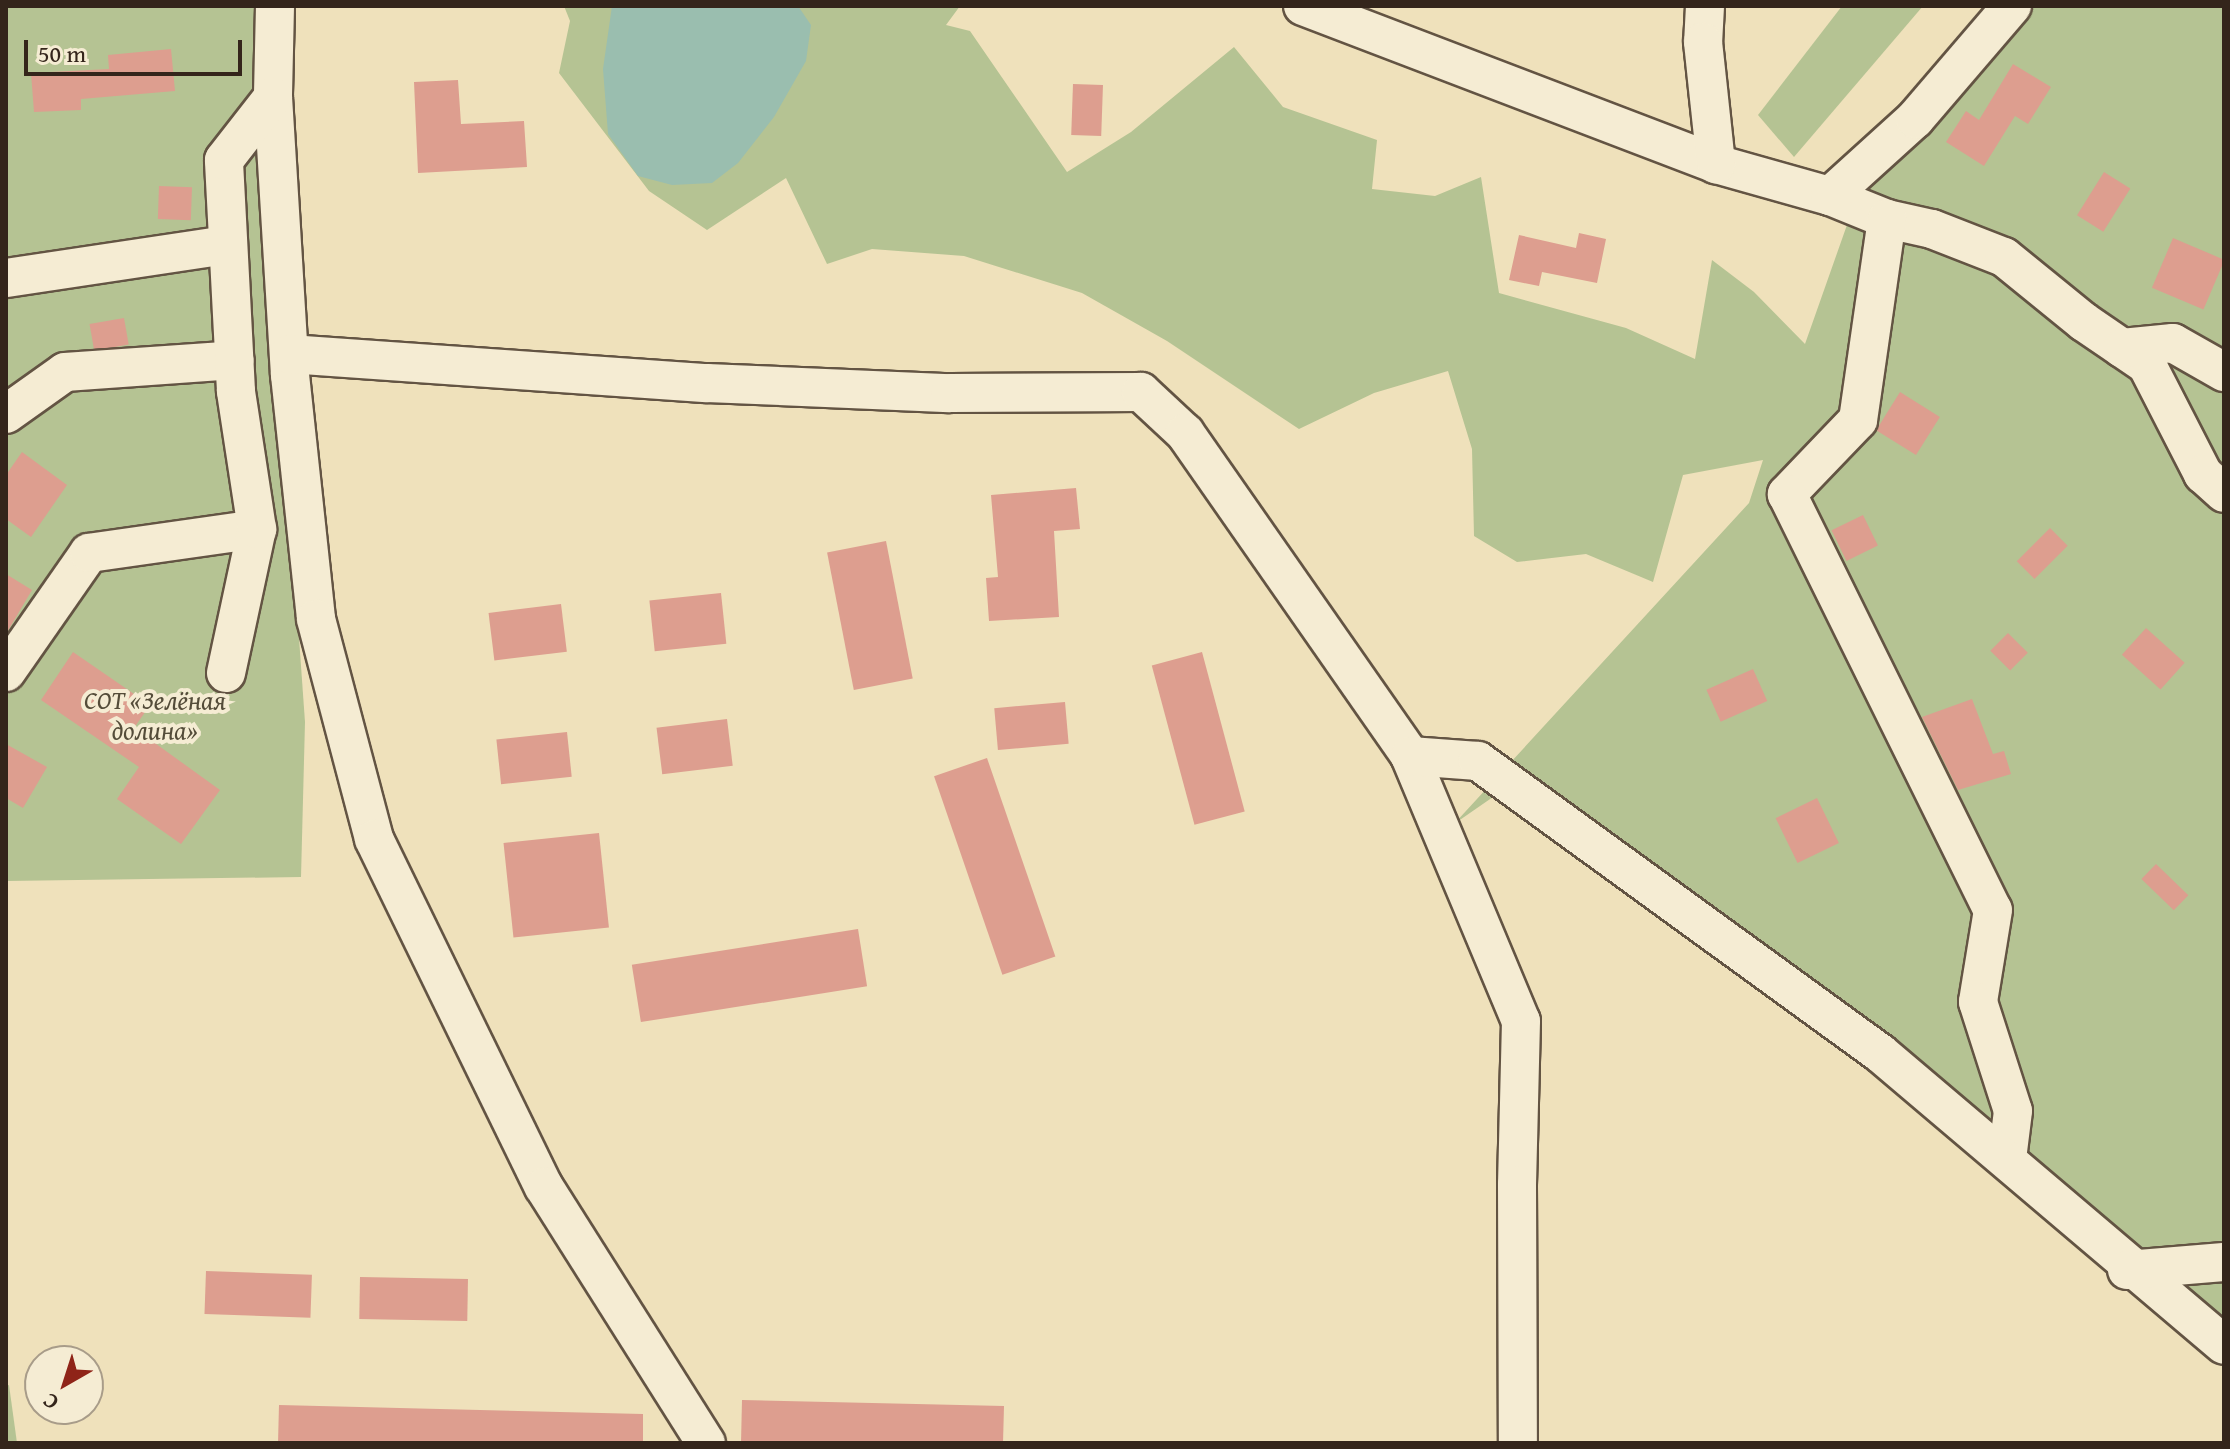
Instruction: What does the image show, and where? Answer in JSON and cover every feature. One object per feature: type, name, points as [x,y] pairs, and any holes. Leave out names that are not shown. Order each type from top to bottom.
[{"type":"street","points":[[275,6],[273,97],[289,354],[316,619],[374,839],[544,1187],[706,1443]]},
{"type":"street","points":[[1303,6],[1716,164],[1830,196],[1887,219],[1932,229],[2004,257],[2147,365],[2203,474],[2224,493]]},
{"type":"street","points":[[1705,6],[1703,42],[1716,164]]},
{"type":"street","points":[[1830,196],[1915,119],[2012,6]]},
{"type":"street","points":[[226,673],[257,529],[235,360],[224,160],[273,97]]},
{"type":"street","points":[[1887,219],[1858,420],[1787,494],[1993,910],[1978,1002],[2013,1111],[2007,1159]]},
{"type":"street","points":[[6,278],[228,245]]},
{"type":"street","points":[[2122,348],[2173,343],[2224,372]]},
{"type":"street","points":[[289,354],[722,383],[950,393],[1141,392],[1185,433],[1410,756],[1521,1021],[1517,1185],[1518,1443]]},
{"type":"street","points":[[6,414],[65,372],[235,360]]},
{"type":"street","points":[[6,672],[89,553],[257,529]]},
{"type":"street","points":[[1410,756],[1478,761],[1880,1053],[2007,1159],[2130,1270],[2224,1345]]},
{"type":"street","points":[[2130,1270],[2224,1262]]},
{"type":"green space","name":"СОТ «Зелёная долина»","points":[[6,6],[254,6],[305,722],[301,877],[6,881]]},
{"type":"green space","points":[[564,6],[960,6],[946,25],[970,31],[1067,172],[1131,132],[1234,47],[1283,107],[1377,140],[1372,189],[1435,196],[1481,177],[1499,293],[1626,328],[1695,359],[1712,260],[1754,292],[1805,344],[1872,154],[1999,6],[2224,6],[2224,1356],[1992,1165],[1506,788],[1454,824],[1749,503],[1763,460],[1683,475],[1653,582],[1586,554],[1517,562],[1474,536],[1472,449],[1448,371],[1374,393],[1299,429],[1167,341],[1082,293],[964,256],[872,249],[827,264],[786,178],[707,230],[649,191],[559,73],[570,21]]},
{"type":"green space","points":[[1842,6],[1923,6],[1794,157],[1758,115]]},
{"type":"green space","points":[[9,1385],[17,1443],[6,1443],[6,1386]]},
{"type":"shaded area","points":[[612,6],[798,6],[811,25],[806,61],[774,117],[738,163],[712,183],[672,185],[638,176],[608,134],[603,69]]},
{"type":"building","points":[[171,49],[175,91],[81,99],[81,110],[34,112],[31,73],[109,69],[108,55]]},
{"type":"building","points":[[2013,64],[2051,87],[2028,124],[2015,116],[1984,166],[1946,142],[1966,111],[1979,120]]},
{"type":"building","points":[[458,80],[461,124],[524,121],[527,167],[418,173],[414,82]]},
{"type":"building","points":[[1073,84],[1103,85],[1101,136],[1071,135]]},
{"type":"building","points":[[2104,172],[2130,188],[2103,232],[2077,215]]},
{"type":"building","points":[[159,186],[192,187],[191,220],[158,219]]},
{"type":"building","points":[[1579,233],[1606,239],[1597,283],[1542,272],[1539,286],[1509,280],[1519,235],[1576,248]]},
{"type":"building","points":[[2173,238],[2224,260],[2203,310],[2152,288]]},
{"type":"building","points":[[124,318],[129,345],[94,351],[90,324]]},
{"type":"building","points":[[1900,392],[1940,417],[1916,455],[1876,430]]},
{"type":"building","points":[[22,452],[67,485],[31,537],[6,519],[6,475]]},
{"type":"building","points":[[1076,488],[1080,529],[1054,531],[1059,617],[989,621],[986,578],[998,577],[991,495]]},
{"type":"building","points":[[1863,515],[1878,546],[1846,561],[1832,530]]},
{"type":"building","points":[[2050,528],[2068,546],[2034,579],[2017,561]]},
{"type":"building","points":[[886,541],[913,678],[854,690],[827,552]]},
{"type":"building","points":[[6,574],[32,590],[6,634]]},
{"type":"building","points":[[721,593],[726,644],[655,651],[649,601]]},
{"type":"building","points":[[561,604],[567,652],[494,661],[489,613]]},
{"type":"building","points":[[2146,628],[2185,663],[2161,690],[2122,655]]},
{"type":"building","points":[[2008,633],[2028,653],[2010,670],[1990,651]]},
{"type":"building","points":[[73,652],[150,705],[134,728],[220,790],[181,844],[117,799],[139,767],[41,700]]},
{"type":"building","points":[[1202,652],[1245,811],[1194,825],[1152,665]]},
{"type":"building","points":[[1753,669],[1767,701],[1721,722],[1706,690]]},
{"type":"building","points":[[1972,699],[1993,754],[2004,751],[2011,774],[1958,790],[1922,717]]},
{"type":"building","points":[[1065,702],[1069,744],[998,750],[994,708]]},
{"type":"building","points":[[727,719],[733,766],[662,774],[657,728]]},
{"type":"building","points":[[567,732],[572,777],[501,784],[496,739]]},
{"type":"building","points":[[6,744],[47,767],[23,808],[6,798]]},
{"type":"building","points":[[987,758],[1055,957],[1002,975],[934,776]]},
{"type":"building","points":[[1817,798],[1839,843],[1798,863],[1776,818]]},
{"type":"building","points":[[599,833],[609,927],[513,938],[504,843]]},
{"type":"building","points":[[2156,864],[2188,895],[2174,910],[2141,879]]},
{"type":"building","points":[[858,929],[867,986],[641,1022],[632,965]]},
{"type":"building","points":[[206,1271],[312,1275],[310,1318],[204,1314]]},
{"type":"building","points":[[360,1277],[468,1279],[467,1321],[359,1319]]},
{"type":"building","points":[[742,1400],[1004,1406],[1003,1443],[741,1443]]},
{"type":"building","points":[[279,1405],[643,1414],[643,1443],[278,1443]]}]
